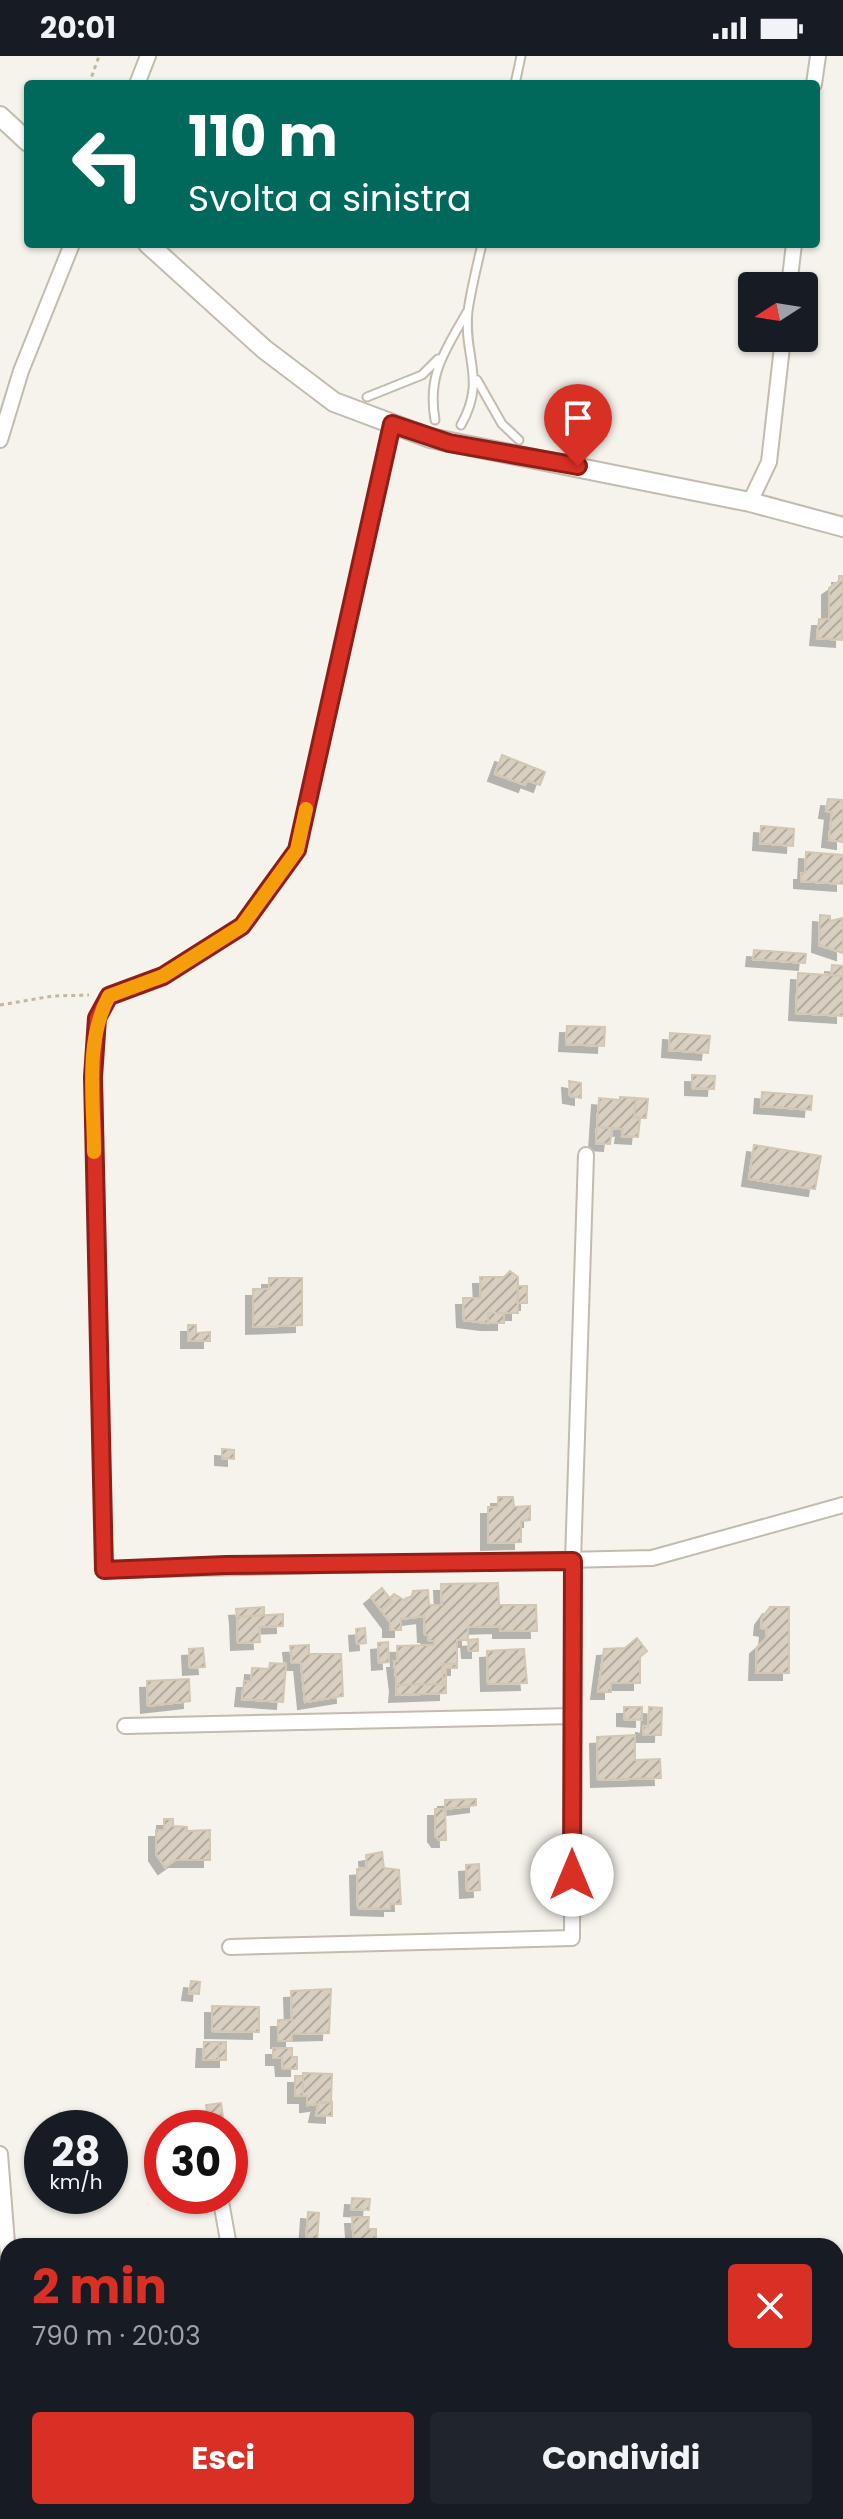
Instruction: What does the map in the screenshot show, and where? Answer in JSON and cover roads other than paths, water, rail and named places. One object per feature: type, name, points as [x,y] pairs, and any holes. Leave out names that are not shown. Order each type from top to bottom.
[{"type":"street","points":[[139,80],[148,56]]},
{"type":"street","points":[[815,80],[818,56]]},
{"type":"street","points":[[0,116],[24,138]]},
{"type":"street","points":[[0,440],[21,371],[70,248]]},
{"type":"street","points":[[152,248],[264,349],[334,402],[449,443],[750,502],[843,527]]},
{"type":"street","points":[[791,272],[794,248]]},
{"type":"street","points":[[750,502],[769,462],[781,352]]},
{"type":"street","points":[[392,424],[297,850],[242,926],[163,976],[109,996],[97,1018],[93,1077],[104,1570],[652,1558],[843,1505]]},
{"type":"street","points":[[230,1947],[572,1938],[573,1561],[586,1155]]},
{"type":"street","points":[[125,1726],[572,1716]]},
{"type":"street","points":[[0,2154],[7,2238]]},
{"type":"street","points":[[223,2214],[228,2238]]},
{"type":"lane","points":[[516,80],[521,56]]},
{"type":"lane","points":[[461,425],[475,393],[467,334],[468,310],[481,248]]},
{"type":"lane","points":[[435,420],[431,397],[434,377],[468,310]]},
{"type":"lane","points":[[367,397],[422,375],[443,355]]},
{"type":"lane","points":[[474,375],[489,405],[519,440]]}]
